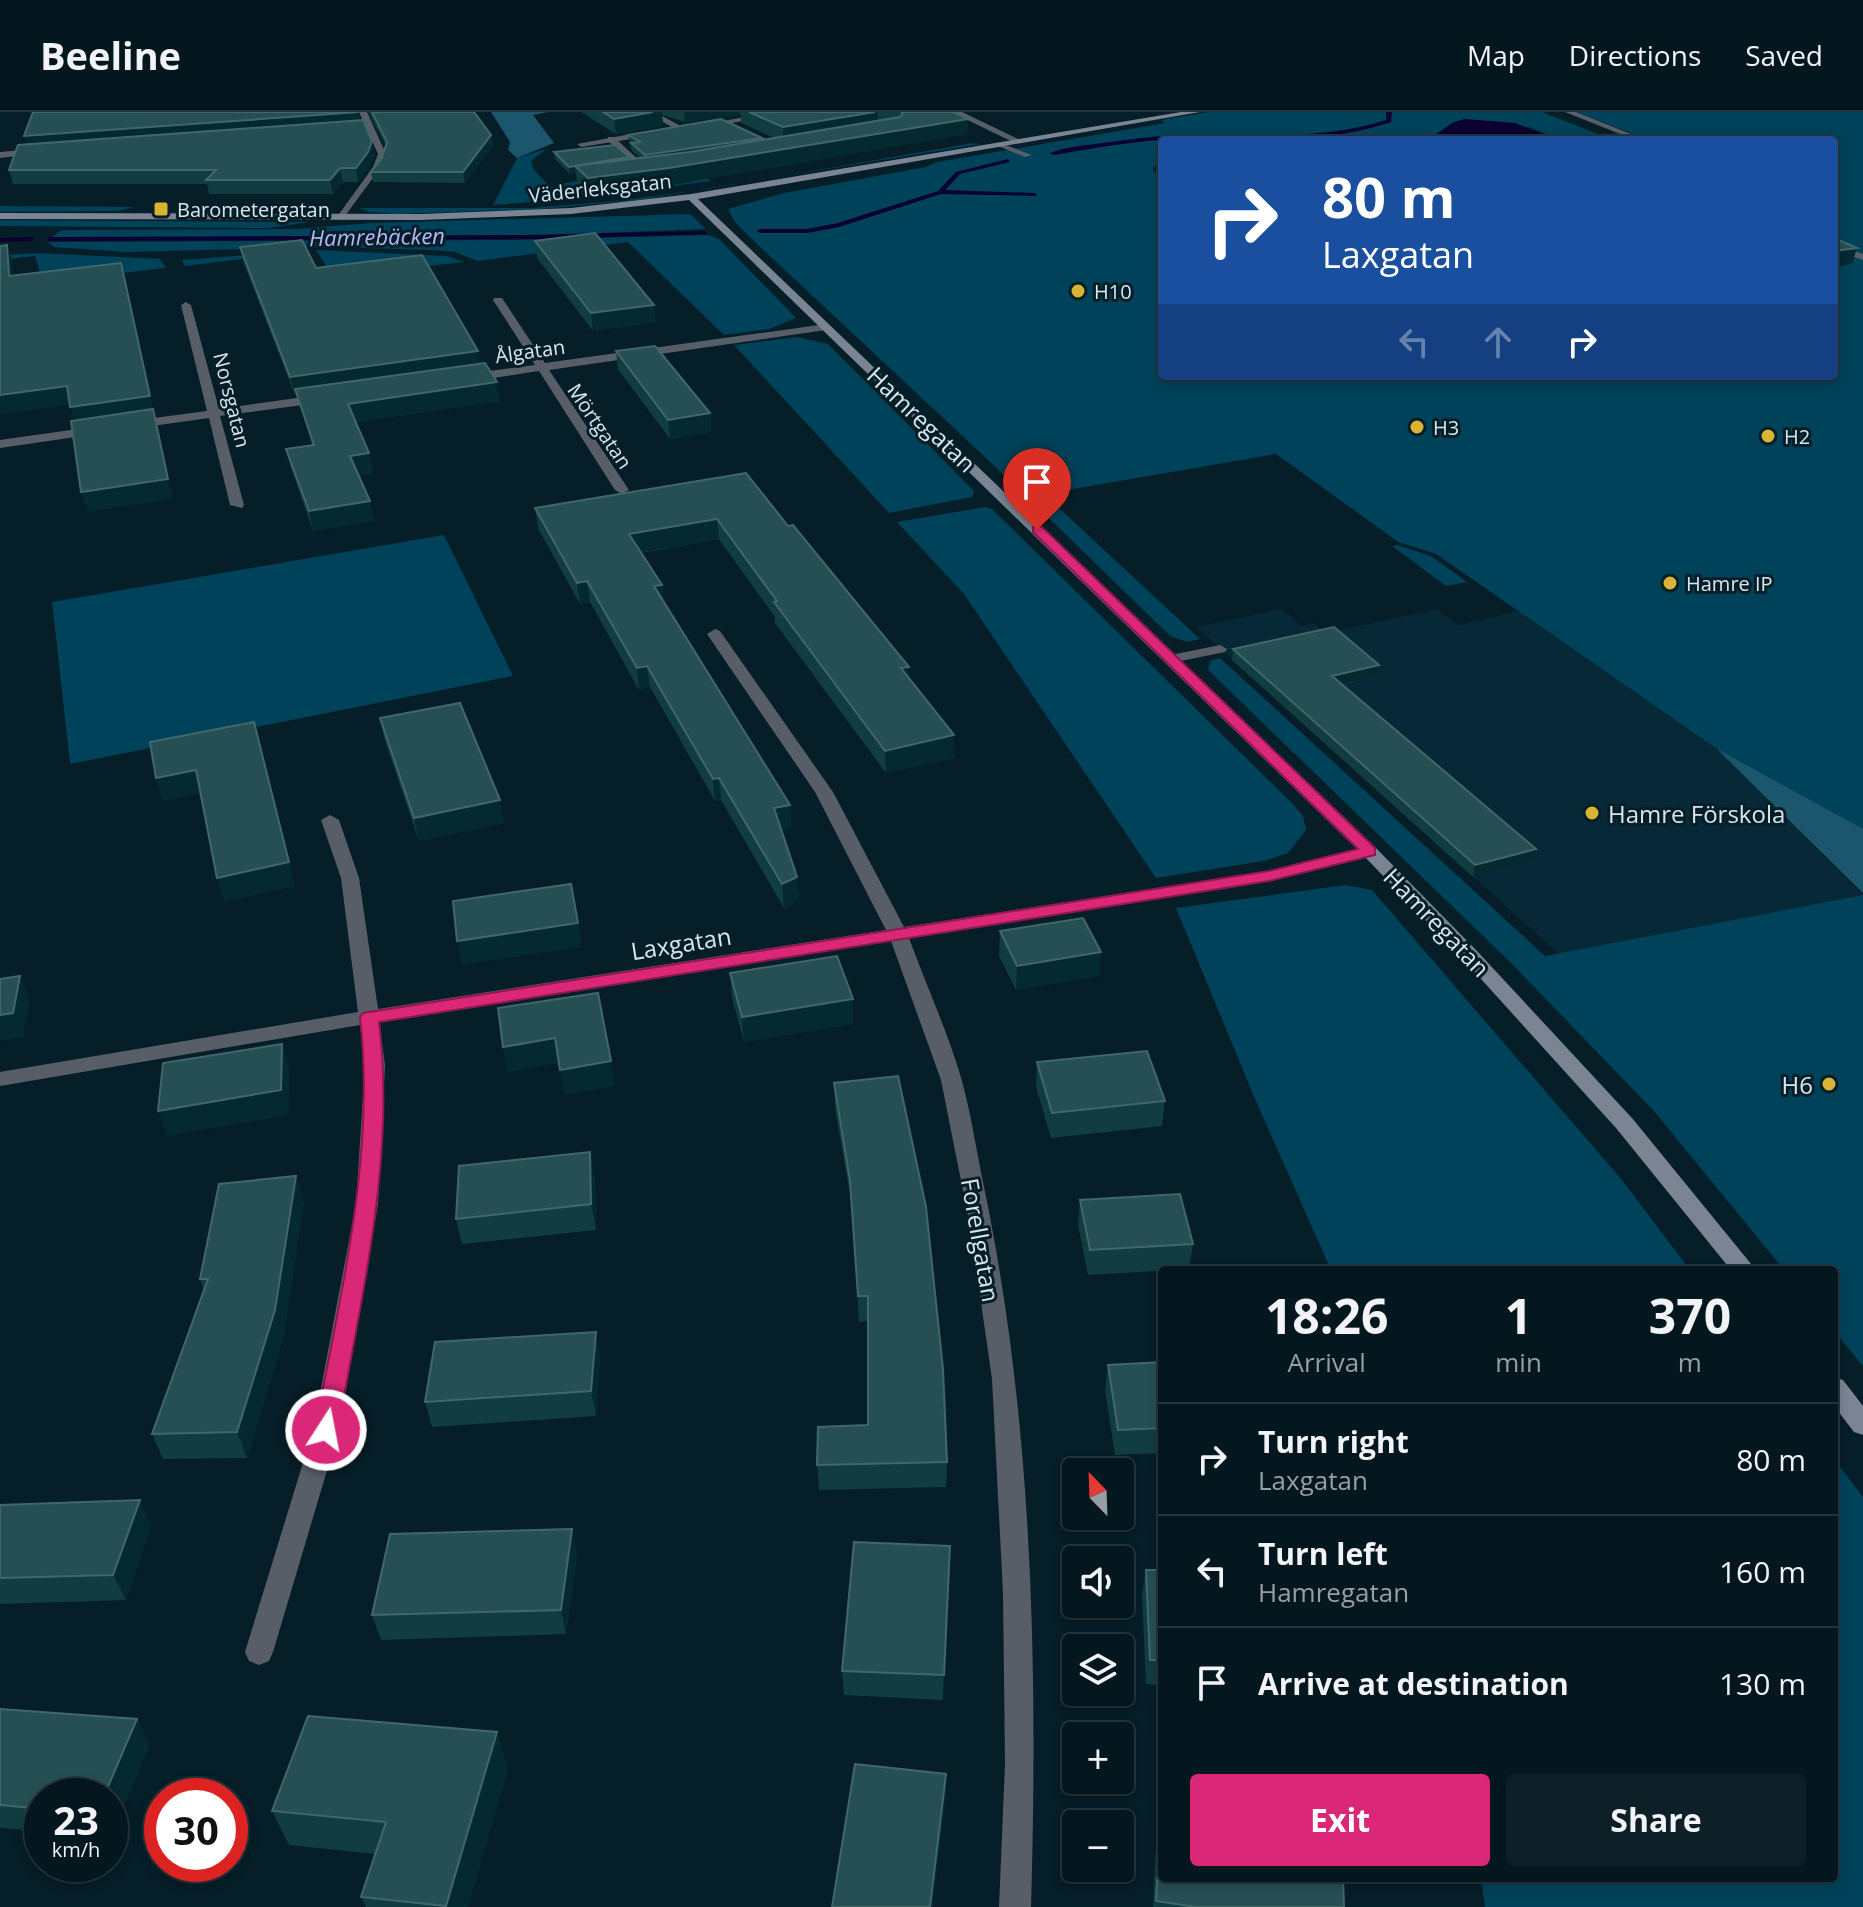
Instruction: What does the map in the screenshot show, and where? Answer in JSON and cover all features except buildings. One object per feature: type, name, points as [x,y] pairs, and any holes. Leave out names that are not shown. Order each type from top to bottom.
[{"type":"street","points":[[342,217],[377,167],[382,154],[363,112]]},
{"type":"street","points":[[649,112],[682,129]]},
{"type":"street","points":[[581,144],[787,112]]},
{"type":"street","points":[[955,112],[1018,141]]},
{"type":"street","name":"Väderleksgatan","points":[[0,216],[521,214],[691,197],[1196,112]]},
{"type":"street","points":[[356,128],[368,127]]},
{"type":"street","points":[[0,155],[55,149]]},
{"type":"street","name":"Hamregatan","points":[[691,197],[1369,851],[1469,954],[1624,1123],[1741,1266]]},
{"type":"street","name":"Mörtgatan","points":[[498,300],[622,490]]},
{"type":"street","name":"Norsgatan","points":[[186,305],[237,505]]},
{"type":"street","name":"Ålgatan","points":[[447,381],[826,327]]},
{"type":"street","points":[[123,426],[339,396]]},
{"type":"street","points":[[0,444],[108,428]]},
{"type":"street","name":"Forellgatan","points":[[715,634],[824,792],[867,870],[898,935],[951,1080],[981,1226],[1004,1379],[1017,1593],[1020,1764],[1015,1907]]},
{"type":"street","points":[[259,1652],[326,1430],[367,1204],[375,1065],[350,878],[330,820]]},
{"type":"street","name":"Laxgatan","points":[[0,1079],[369,1017],[1269,876],[1369,851]]},
{"type":"street","points":[[1838,1392],[1863,1425]]},
{"type":"lane","points":[[1569,112],[1632,136]]},
{"type":"lane","points":[[726,122],[739,128]]},
{"type":"lane","points":[[611,139],[643,169]]},
{"type":"lane","points":[[1001,144],[1028,155]]},
{"type":"lane","points":[[630,171],[659,167]]},
{"type":"lane","points":[[1838,250],[1863,257]]},
{"type":"lane","points":[[1171,659],[1220,649]]},
{"type":"shaded area","points":[[491,112],[548,112],[533,115],[554,143],[517,158],[508,150],[510,142]]},
{"type":"shaded area","points":[[1208,112],[1542,112],[1603,136],[1552,136],[1529,127],[1454,122],[1434,136],[1158,136],[1158,165],[1153,168],[1158,174],[1158,380],[1838,380],[1838,136],[1639,136],[1576,112],[1863,112],[1863,893],[1717,749],[1436,554],[1398,542],[1276,454],[1044,494],[1200,639],[1187,642],[1170,636],[1019,489],[757,244],[734,221],[728,209],[784,193],[926,167],[937,162],[1165,123],[1161,120]]},
{"type":"shaded area","points":[[1465,119],[1515,123],[1547,136],[1434,136],[1454,122]]},
{"type":"shaded area","points":[[973,143],[980,144],[755,181]]},
{"type":"shaded area","points":[[546,149],[531,161],[534,170],[560,197],[557,200],[493,205],[517,158]]},
{"type":"shaded area","points":[[692,168],[711,181],[574,199],[560,184],[576,181],[590,195],[692,182]]},
{"type":"shaded area","points":[[694,191],[541,209],[398,214],[369,212],[359,208],[532,208]]},
{"type":"shaded area","points":[[0,206],[135,207],[119,211],[0,212]]},
{"type":"shaded area","points":[[334,208],[304,213],[198,210]]},
{"type":"shaded area","points":[[690,214],[706,229],[522,236],[51,238],[65,230],[295,229],[371,223]]},
{"type":"shaded area","points":[[0,220],[310,222],[268,228],[0,226]]},
{"type":"shaded area","points":[[709,235],[719,239],[796,318],[769,329],[724,335],[628,242],[477,261],[455,252],[431,250],[332,247],[126,252],[54,247],[48,242],[512,240]]},
{"type":"shaded area","points":[[316,250],[447,256],[464,262],[333,277]]},
{"type":"shaded area","points":[[316,250],[185,266],[182,260]]},
{"type":"shaded area","points":[[37,253],[160,259],[166,268],[43,282],[35,256],[0,260],[0,255]]},
{"type":"shaded area","points":[[797,337],[828,344],[974,491],[972,497],[889,513],[734,345]]},
{"type":"shaded area","points":[[985,507],[992,509],[1291,802],[1303,816],[1306,830],[1288,853],[1264,861],[1156,878],[964,594],[897,522]]},
{"type":"shaded area","points":[[444,535],[513,676],[70,764],[52,602]]},
{"type":"shaded area","points":[[1392,546],[1431,556],[1467,582],[1446,586]]},
{"type":"shaded area","name":"Hamre Förskola","points":[[1282,609],[1302,626],[1314,623],[1326,633],[1437,609],[1458,625],[1518,611],[1717,749],[1863,895],[1559,954],[1196,627]]},
{"type":"shaded area","points":[[1220,658],[1545,956],[1863,895],[1863,1366],[1838,1336],[1838,1266],[1781,1266],[1653,1110],[1511,963],[1208,670],[1210,661]]},
{"type":"shaded area","points":[[1717,749],[1863,829],[1863,893]]},
{"type":"shaded area","points":[[1345,885],[1372,890],[1622,1180],[1687,1266],[1329,1266],[1255,1099],[1176,908]]},
{"type":"shaded area","points":[[1838,1464],[1863,1497],[1863,1907],[1485,1907],[1482,1882],[1838,1882]]},
{"type":"waterway","name":"Hamrebäcken","points":[[1319,136],[1366,129],[1389,121],[1389,112]]},
{"type":"waterway","name":"Hamrebäcken","points":[[1053,153],[1158,139]]},
{"type":"waterway","name":"Hamrebäcken","points":[[940,192],[958,173],[1008,161]]},
{"type":"waterway","name":"Hamrebäcken","points":[[760,231],[807,231],[839,225],[940,192]]},
{"type":"waterway","points":[[940,192],[1035,195]]},
{"type":"waterway","name":"Hamrebäcken","points":[[50,239],[705,233]]},
{"type":"waterway","name":"Hamrebäcken","points":[[0,240],[32,239]]},
{"type":"place","name":"Barometergatan","points":[[161,209]]},
{"type":"place","name":"H10","points":[[1078,291]]},
{"type":"place","name":"H3","points":[[1417,427]]},
{"type":"place","name":"H2","points":[[1768,436]]},
{"type":"place","name":"Hamre IP","points":[[1670,583]]},
{"type":"place","name":"Hamre Förskola","points":[[1592,813]]},
{"type":"place","name":"H6","points":[[1829,1084]]},
{"type":"route","points":[[326,1430],[367,1204],[375,1065],[369,1017],[1269,876],[1369,851],[1037,530]]}]
